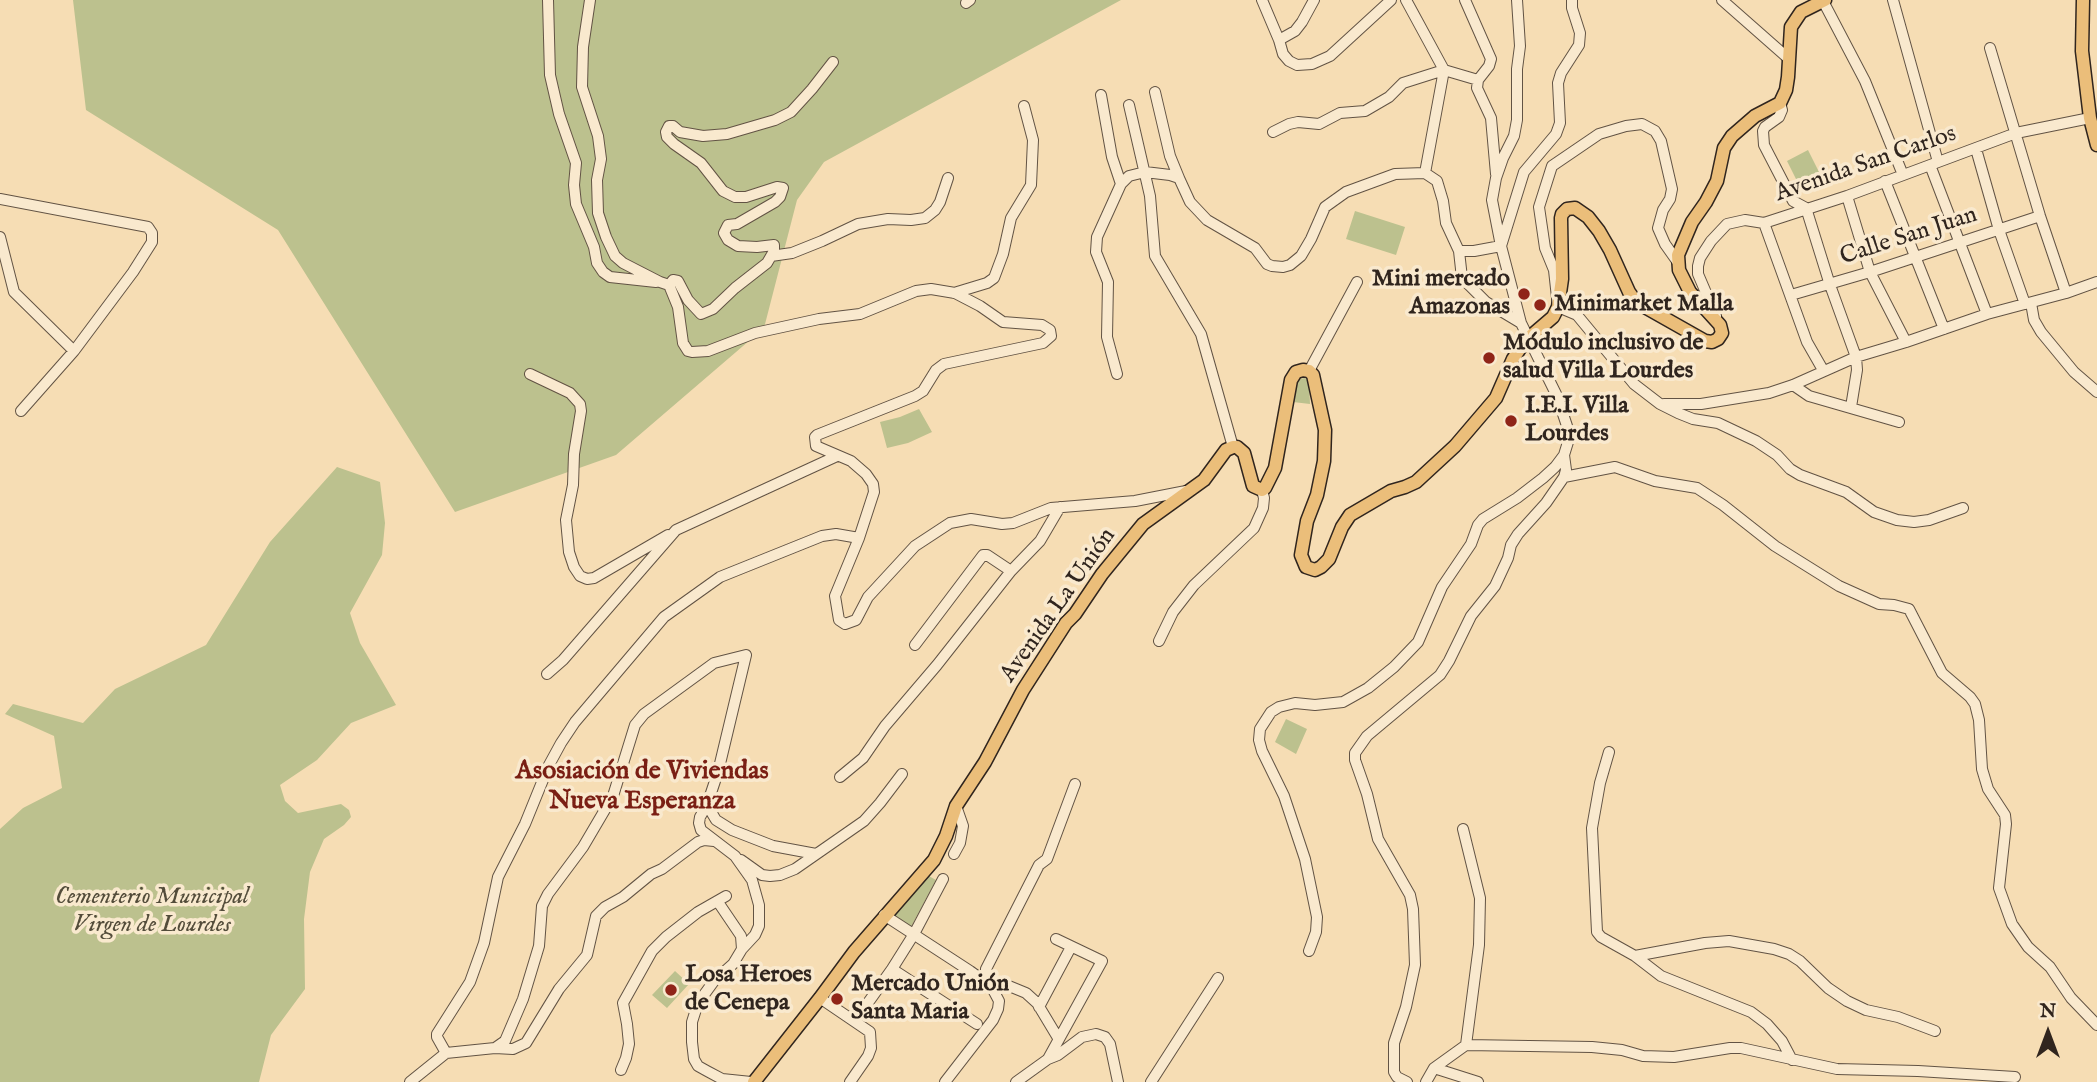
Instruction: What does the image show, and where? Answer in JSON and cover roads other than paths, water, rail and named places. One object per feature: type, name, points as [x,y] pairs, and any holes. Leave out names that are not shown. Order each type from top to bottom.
[{"type":"main road","points":[[1233,447],[1244,453],[1253,486],[1262,490],[1275,468],[1291,380],[1296,372],[1303,370],[1313,375],[1325,430],[1324,461],[1317,495],[1307,521],[1301,555],[1306,567],[1315,570],[1321,568],[1329,559],[1350,515],[1391,491],[1416,482],[1455,446],[1496,398],[1513,359],[1529,338],[1553,317],[1558,307],[1562,279],[1560,218],[1567,209],[1575,208],[1588,217],[1599,231],[1636,302],[1707,341],[1716,341],[1721,336],[1720,325],[1690,292],[1677,261],[1692,222],[1717,181],[1724,148],[1732,136],[1755,116],[1780,103],[1786,90],[1791,27],[1801,12],[1824,0]]},
{"type":"main road","points":[[2083,0],[2082,51],[2090,118],[2097,145]]},
{"type":"main road","name":"Avenida La Unión","points":[[753,1082],[884,915],[934,860],[956,806],[985,762],[1030,679],[1102,574],[1143,524],[1204,480],[1227,450],[1233,447]]},
{"type":"street","points":[[548,0],[550,75],[559,114],[576,163],[576,204],[594,247],[597,263],[610,277],[665,283],[678,281],[696,311],[704,314],[766,263],[774,251],[774,244],[738,246],[728,240],[724,233],[729,225],[737,224],[775,202],[783,188],[776,187],[746,197],[735,197],[723,191],[701,163],[667,137],[668,126],[673,126],[680,132],[703,136],[727,134],[775,120],[791,112],[833,62]]},
{"type":"street","points":[[590,0],[583,47],[582,87],[598,136],[601,159],[597,180],[598,213],[615,256],[623,263],[665,283],[678,307],[682,342],[688,351],[699,353],[755,333],[819,319],[860,314],[916,292],[931,289],[954,293],[1003,322],[1042,325],[1050,330],[1049,340],[1043,343],[944,364],[936,370],[923,391],[915,396],[817,435],[816,446],[851,461],[866,474],[873,484],[874,492],[859,538],[835,596],[839,620],[845,624],[856,620],[868,597],[915,545],[950,523],[971,519],[1013,523],[1051,508],[1135,501],[1190,490]]},
{"type":"street","points":[[1262,0],[1283,54],[1297,65],[1312,64],[1330,56],[1391,0]]},
{"type":"street","points":[[1279,40],[1295,31],[1314,0]]},
{"type":"street","points":[[1406,0],[1444,70],[1425,173]]},
{"type":"street","points":[[1465,0],[1491,59],[1478,80],[1478,88],[1492,118],[1496,178]]},
{"type":"street","points":[[1309,951],[1316,932],[1317,917],[1305,859],[1284,796],[1262,751],[1260,729],[1271,712],[1279,707],[1295,703],[1315,705],[1343,702],[1368,688],[1394,667],[1418,642],[1442,587],[1471,544],[1478,525],[1555,467],[1564,455],[1568,442],[1567,426],[1557,396],[1521,323],[1492,200],[1496,178],[1514,136],[1517,120],[1520,46],[1517,0]]},
{"type":"street","points":[[1501,246],[1524,172],[1556,134],[1560,123],[1558,83],[1578,45],[1580,33],[1572,0]]},
{"type":"street","points":[[1721,0],[1789,59]]},
{"type":"street","points":[[1824,0],[1865,81],[1903,175]]},
{"type":"street","points":[[1894,0],[1934,163],[1987,314]]},
{"type":"street","points":[[1990,48],[2066,293]]},
{"type":"street","points":[[1273,132],[1289,124],[1319,124],[1340,113],[1365,111],[1389,97],[1403,83],[1444,70],[1478,80]]},
{"type":"street","points":[[1155,92],[1170,156],[1190,202],[1207,220],[1255,248],[1267,264],[1283,267],[1301,256],[1325,207],[1346,192],[1395,174],[1425,173],[1437,181],[1446,223],[1459,251],[1462,278],[1486,302],[1521,323]]},
{"type":"street","points":[[1101,95],[1112,157],[1121,184]]},
{"type":"street","points":[[1780,103],[1782,110],[1779,117],[1763,131],[1764,145],[1793,201],[1806,208],[1856,357],[1857,370],[1851,407]]},
{"type":"street","points":[[1129,105],[1150,196],[1155,256],[1201,334],[1233,447]]},
{"type":"street","points":[[954,293],[987,283],[994,278],[1012,218],[1031,185],[1033,140],[1024,106]]},
{"type":"street","name":"Avenida San Carlos","points":[[1720,325],[1698,274],[1698,266],[1711,241],[1727,224],[1745,220],[1764,223],[1847,196],[2015,133],[2090,118]]},
{"type":"street","points":[[1677,261],[1658,228],[1671,199],[1672,189],[1661,141],[1655,131],[1642,124],[1626,125],[1599,134],[1552,166],[1539,207],[1545,248],[1554,270],[1558,307],[1577,315],[1634,384],[1660,404],[1678,413],[1693,419],[1718,423],[1741,433],[1777,455],[1800,475],[1846,492],[1874,512],[1897,520],[1914,522],[1929,520],[1963,508]]},
{"type":"street","points":[[1976,149],[2000,230],[2034,320],[2074,372],[2097,392]]},
{"type":"street","points":[[1117,374],[1107,337],[1108,282],[1096,252],[1097,237],[1121,184],[1129,176],[1144,172],[1170,174],[1179,178]]},
{"type":"street","points":[[771,256],[792,253],[858,224],[888,219],[925,218],[940,202],[947,178]]},
{"type":"street","points":[[1885,181],[1944,329]]},
{"type":"street","points":[[1847,196],[1870,272],[1906,342]]},
{"type":"street","points":[[0,200],[148,227],[152,233],[152,242],[134,272],[74,351],[21,411]]},
{"type":"street","name":"Calle San Juan","points":[[1791,295],[1830,285],[2040,216]]},
{"type":"street","points":[[1764,223],[1807,342],[1824,370]]},
{"type":"street","points":[[0,237],[14,292],[74,351]]},
{"type":"street","points":[[1459,251],[1501,246]]},
{"type":"street","points":[[1309,371],[1357,282]]},
{"type":"street","points":[[1660,404],[1700,404],[1769,393],[1856,357],[1987,314],[2097,282]]},
{"type":"street","points":[[530,374],[570,393],[580,404],[573,485],[566,520],[569,552],[574,567],[580,576],[587,579],[594,578],[676,530],[837,456]]},
{"type":"street","points":[[1793,384],[1809,396],[1899,422]]},
{"type":"street","points":[[1407,1082],[1397,1077],[1394,1072],[1394,1043],[1406,1007],[1415,965],[1413,909],[1409,895],[1378,839],[1355,753],[1367,736],[1440,675],[1471,616],[1495,586],[1511,545],[1564,477],[1564,455]]},
{"type":"street","points":[[1564,477],[1615,467],[1655,481],[1697,488],[1775,546],[1839,586],[1879,604],[1909,609],[1942,673],[1970,696],[1975,704],[1979,720],[1982,769],[1988,789],[2004,815],[2006,824],[1999,888],[2012,924],[2028,947],[2050,967],[2071,998],[2097,1025]]},
{"type":"street","points":[[1159,641],[1173,612],[1194,585],[1254,528],[1263,508],[1262,490]]},
{"type":"street","points":[[840,777],[863,758],[885,726],[1011,571],[1040,541],[1060,507]]},
{"type":"street","points":[[547,674],[563,660],[676,530]]},
{"type":"street","points":[[446,1053],[437,1034],[470,982],[484,943],[498,877],[525,824],[549,765],[575,722],[664,617],[720,577],[822,536],[836,534],[859,538]]},
{"type":"street","points":[[915,645],[983,555],[1011,571]]},
{"type":"street","points":[[495,1048],[505,1041],[523,999],[539,946],[542,906],[583,847],[613,796],[635,725],[644,713],[714,663],[747,655],[718,772],[699,823],[701,830],[714,841],[762,875],[780,875],[794,869],[864,821],[902,774]]},
{"type":"street","points":[[1609,752],[1592,828],[1597,932],[1661,976],[1751,1012],[1767,1024],[1782,1041],[1792,1060]]},
{"type":"street","points":[[945,1082],[993,1020],[998,1009],[999,1001],[986,975],[987,964],[1039,865],[1047,859],[1075,784]]},
{"type":"street","points":[[707,804],[716,820],[732,830],[773,846],[816,854]]},
{"type":"street","points":[[954,854],[960,843],[963,826],[956,806]]},
{"type":"street","points":[[1463,829],[1480,898],[1479,945],[1466,1045]]},
{"type":"street","points":[[410,1082],[446,1053],[513,1049],[522,1046],[530,1038],[559,989],[587,955],[597,916],[605,907],[623,897],[698,842],[714,841]]},
{"type":"street","points":[[735,856],[752,880],[761,915],[760,926],[733,964],[714,981],[698,1003],[692,1022],[692,1042],[694,1059],[698,1066],[707,1072],[722,1079],[753,1082]]},
{"type":"street","points":[[855,1021],[892,970],[943,879]]},
{"type":"street","points":[[621,1070],[629,1044],[623,1008],[624,997],[652,951],[666,937],[698,912],[722,899],[741,936],[742,949]]},
{"type":"street","points":[[884,915],[991,986]]},
{"type":"street","points":[[1048,1059],[1102,961],[1056,939]]},
{"type":"street","points":[[1635,956],[1705,943],[1728,942],[1774,949],[1800,961],[1847,1002],[1935,1031]]},
{"type":"street","points":[[1039,1007],[1071,947]]},
{"type":"street","points":[[892,970],[977,1024]]},
{"type":"street","points":[[1151,1082],[1218,978]]},
{"type":"street","points":[[991,986],[997,984],[1026,993],[1039,1007],[1059,1038]]},
{"type":"street","points":[[820,998],[870,1032],[869,1056],[850,1082]]},
{"type":"street","points":[[1021,1079],[1082,1037],[1096,1034],[1105,1037],[1110,1044],[1118,1082]]},
{"type":"street","points":[[1426,1082],[1434,1068],[1466,1045],[1592,1047],[1622,1050],[1643,1056],[1674,1057],[1741,1048],[1837,1069],[2015,1077]]},
{"type":"street","points":[[1434,1068],[1478,1082]]},
{"type":"place","name":"Mini mercado Amazonas","points":[[1524,294]]},
{"type":"place","name":"Minimarket Malla","points":[[1540,305]]},
{"type":"place","name":"Módulo inclusivo de salud Villa Lourdes","points":[[1489,358]]},
{"type":"place","name":"I.E.I. Villa Lourdes","points":[[1511,421]]},
{"type":"place","name":"Losa Heroes de Cenepa","points":[[671,990]]},
{"type":"place","name":"Mercado Unión Santa Maria","points":[[837,999]]},
{"type":"district","name":"Asosiación de Viviendas Nueva Esperanza","points":[[642,788]]},
{"type":"park label","name":"Cementerio Municipal Virgen de Lourdes","points":[[152,912]]}]
